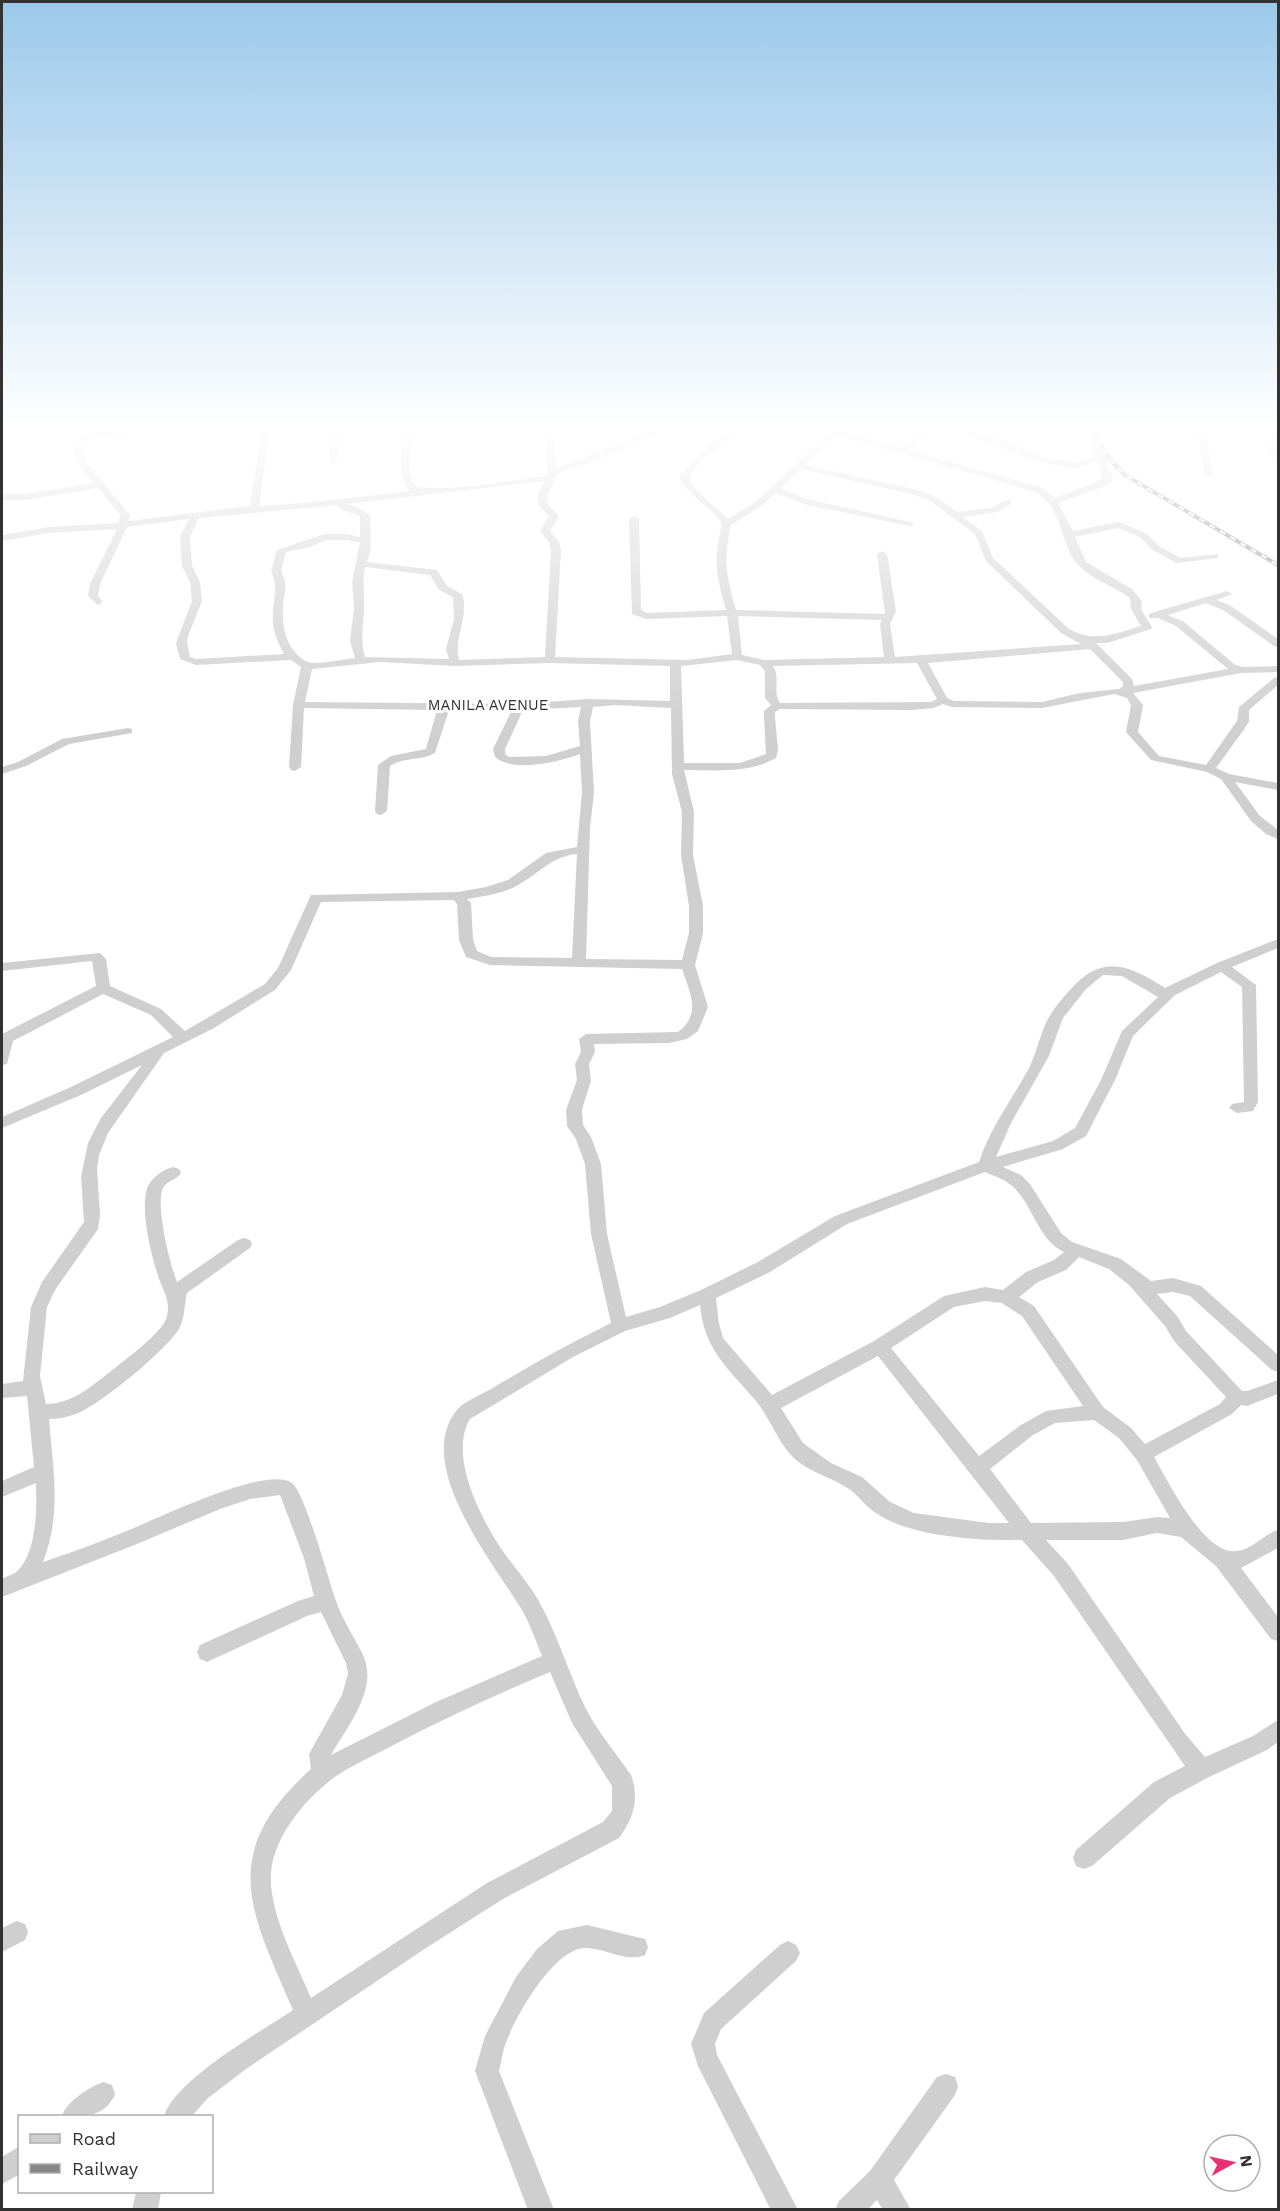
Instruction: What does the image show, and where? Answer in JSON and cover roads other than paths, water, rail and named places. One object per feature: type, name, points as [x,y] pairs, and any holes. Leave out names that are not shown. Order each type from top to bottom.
[{"type":"street","points":[[2,538],[48,530]]},
{"type":"street","points":[[52,530],[73,530]]},
{"type":"street","points":[[98,602],[93,596],[95,584],[121,530]]},
{"type":"street","points":[[190,530],[185,536],[187,566],[194,578],[197,602],[184,630],[180,646],[185,659],[196,662],[291,657],[297,658],[307,666],[362,660],[455,663],[551,660],[675,663],[737,657],[764,663],[921,660],[1093,646]]},
{"type":"street","points":[[362,660],[355,641],[358,608],[357,582],[366,548],[365,530]]},
{"type":"street","points":[[545,530],[554,542],[556,550],[553,637],[549,653],[551,660]]},
{"type":"street","points":[[634,530],[636,612],[646,616],[731,613],[888,616]]},
{"type":"street","points":[[726,530],[720,556],[731,613],[738,634],[737,657]]},
{"type":"street","points":[[976,530],[979,533],[989,560],[1065,631],[1093,646]]},
{"type":"street","points":[[1067,530],[1081,563],[1134,596],[1137,601],[1136,609],[1145,619],[1147,627],[1112,639],[1085,639],[1128,681],[1130,687],[1122,692]]},
{"type":"street","points":[[1068,535],[1093,530]]},
{"type":"street","points":[[1131,530],[1143,535],[1156,548],[1179,561],[1215,556]]},
{"type":"street","points":[[291,657],[278,624],[277,593],[282,583],[276,572],[282,550],[307,545],[324,537],[347,537],[365,541]]},
{"type":"street","points":[[882,554],[891,611],[885,624],[890,659]]},
{"type":"street","points":[[361,564],[430,571],[443,588],[458,596],[459,619],[450,649],[455,663]]},
{"type":"street","points":[[1145,619],[1227,594]]},
{"type":"street","points":[[1207,600],[1227,608],[1278,644]]},
{"type":"street","points":[[1158,614],[1180,624],[1230,666],[1241,670]]},
{"type":"street","points":[[921,660],[943,700]]},
{"type":"street","points":[[620,1326],[599,1234],[593,1164],[586,1143],[575,1126],[574,1110],[584,1080],[582,1064],[588,1052],[586,1040],[682,1036],[693,1028],[701,1007],[688,965],[696,933],[696,906],[687,855],[688,812],[678,766],[675,663]]},
{"type":"street","points":[[764,663],[774,676],[771,698],[777,706]]},
{"type":"street","points":[[296,767],[299,705],[307,666]]},
{"type":"street","points":[[678,766],[750,765],[766,760],[772,756],[774,742],[768,722],[770,711],[777,706],[912,707],[933,705],[943,700],[963,705],[1042,705],[1105,692],[1122,692],[1241,670],[1278,672]]},
{"type":"street","points":[[1209,769],[1243,721],[1243,709],[1278,672]]},
{"type":"street","points":[[1122,692],[1131,696],[1137,705],[1132,732],[1155,758],[1195,768],[1209,769],[1226,777],[1278,786]]},
{"type":"street","points":[[579,963],[584,827],[588,793],[585,721],[588,702]]},
{"type":"street","name":"MANILA AVENUE","points":[[299,705],[519,706],[588,702],[676,705]]},
{"type":"street","points":[[381,811],[384,765],[398,757],[426,755],[431,751],[444,706]]},
{"type":"street","points":[[519,706],[499,749],[500,755],[506,761],[561,759],[585,748]]},
{"type":"street","points":[[2,771],[22,764],[66,741],[128,731]]},
{"type":"street","points":[[1226,777],[1239,798],[1268,830],[1278,835]]},
{"type":"street","points":[[2,1123],[76,1091],[182,1038],[270,987],[279,978],[316,898],[458,896],[491,890],[512,883],[554,853],[584,850]]},
{"type":"street","points":[[458,896],[464,903],[466,940],[471,954],[490,961],[688,965]]},
{"type":"street","points":[[177,2115],[199,2090],[307,2016],[495,1891],[611,1830],[623,1814],[622,1783],[579,1716],[530,1605],[494,1554],[465,1498],[454,1463],[452,1443],[456,1427],[464,1414],[567,1352],[620,1326],[664,1313],[707,1295],[764,1267],[841,1220],[986,1166],[1070,1140],[1081,1132],[1108,1080],[1127,1034],[1169,992],[1222,966],[1278,943]]},
{"type":"street","points":[[2,967],[95,957],[99,959],[103,988]]},
{"type":"street","points":[[1222,966],[1249,985],[1251,1102],[1248,1107],[1237,1108]]},
{"type":"street","points":[[986,1166],[989,1154],[1014,1102],[1043,1054],[1054,1021],[1084,982],[1100,971],[1125,972],[1167,996]]},
{"type":"street","points":[[2,1060],[4,1039],[103,988],[136,1000],[162,1014],[182,1038]]},
{"type":"street","points":[[22,1579],[32,1566],[41,1543],[47,1510],[39,1411],[31,1376],[39,1307],[48,1287],[90,1229],[94,1219],[88,1172],[92,1146],[109,1116],[137,1083],[159,1049]]},
{"type":"street","points":[[986,1166],[1015,1179],[1024,1188],[1055,1237],[1066,1246],[1115,1264],[1148,1288],[1173,1285],[1195,1291],[1278,1365]]},
{"type":"street","points":[[172,1173],[159,1181],[154,1194],[156,1226],[164,1272],[170,1289],[176,1297]]},
{"type":"street","points":[[39,1411],[62,1411],[73,1408],[122,1370],[162,1337],[171,1326],[175,1315],[176,1297],[180,1289],[244,1244]]},
{"type":"street","points":[[1006,1297],[1032,1277],[1060,1265],[1076,1250]]},
{"type":"street","points":[[1135,1280],[1171,1321],[1180,1336],[1238,1397],[1247,1399],[1278,1387]]},
{"type":"street","points":[[770,1405],[880,1346],[950,1301],[985,1294],[1006,1297],[1028,1311],[1097,1412],[1125,1433],[1143,1454],[1186,1529],[1222,1560],[1278,1632]]},
{"type":"street","points":[[707,1295],[710,1324],[716,1341],[770,1405],[797,1449],[824,1469],[855,1483],[883,1508],[913,1521],[989,1532],[1123,1531],[1157,1525],[1186,1529]]},
{"type":"street","points":[[880,1346],[951,1433],[1026,1531],[1061,1570],[1185,1751],[1201,1769]]},
{"type":"street","points":[[2,1392],[32,1388]]},
{"type":"street","points":[[1143,1454],[1226,1409],[1238,1397]]},
{"type":"street","points":[[977,1468],[1027,1430],[1052,1416],[1097,1412]]},
{"type":"street","points":[[2,1489],[44,1471]]},
{"type":"street","points":[[2,1588],[229,1499],[274,1487],[284,1487],[289,1492],[314,1558],[326,1602],[356,1662],[358,1674],[357,1685],[350,1702],[320,1754],[322,1774]]},
{"type":"street","points":[[1222,1560],[1240,1560],[1278,1538]]},
{"type":"street","points":[[207,1652],[305,1607],[326,1602]]},
{"type":"street","points":[[307,2016],[261,1895],[260,1873],[269,1841],[281,1817],[298,1795],[322,1774],[429,1715],[553,1661]]},
{"type":"street","points":[[1084,1858],[1162,1790],[1201,1769],[1260,1743],[1278,1730]]},
{"type":"street","points":[[541,2210],[487,2071],[493,2044],[524,1985],[545,1957],[566,1939],[587,1936],[637,1947]]},
{"type":"street","points":[[785,2210],[706,2058],[703,2044],[712,2020],[788,1953]]},
{"type":"street","points":[[848,2210],[879,2180],[946,2086]]},
{"type":"street","points":[[75,2115],[103,2094]]},
{"type":"street","points":[[2,2172],[18,2160]]},
{"type":"street","points":[[879,2180],[898,2210]]},
{"type":"street","points":[[145,2210],[149,2193]]},
{"type":"railway","points":[[1219,530],[1278,565]]}]
